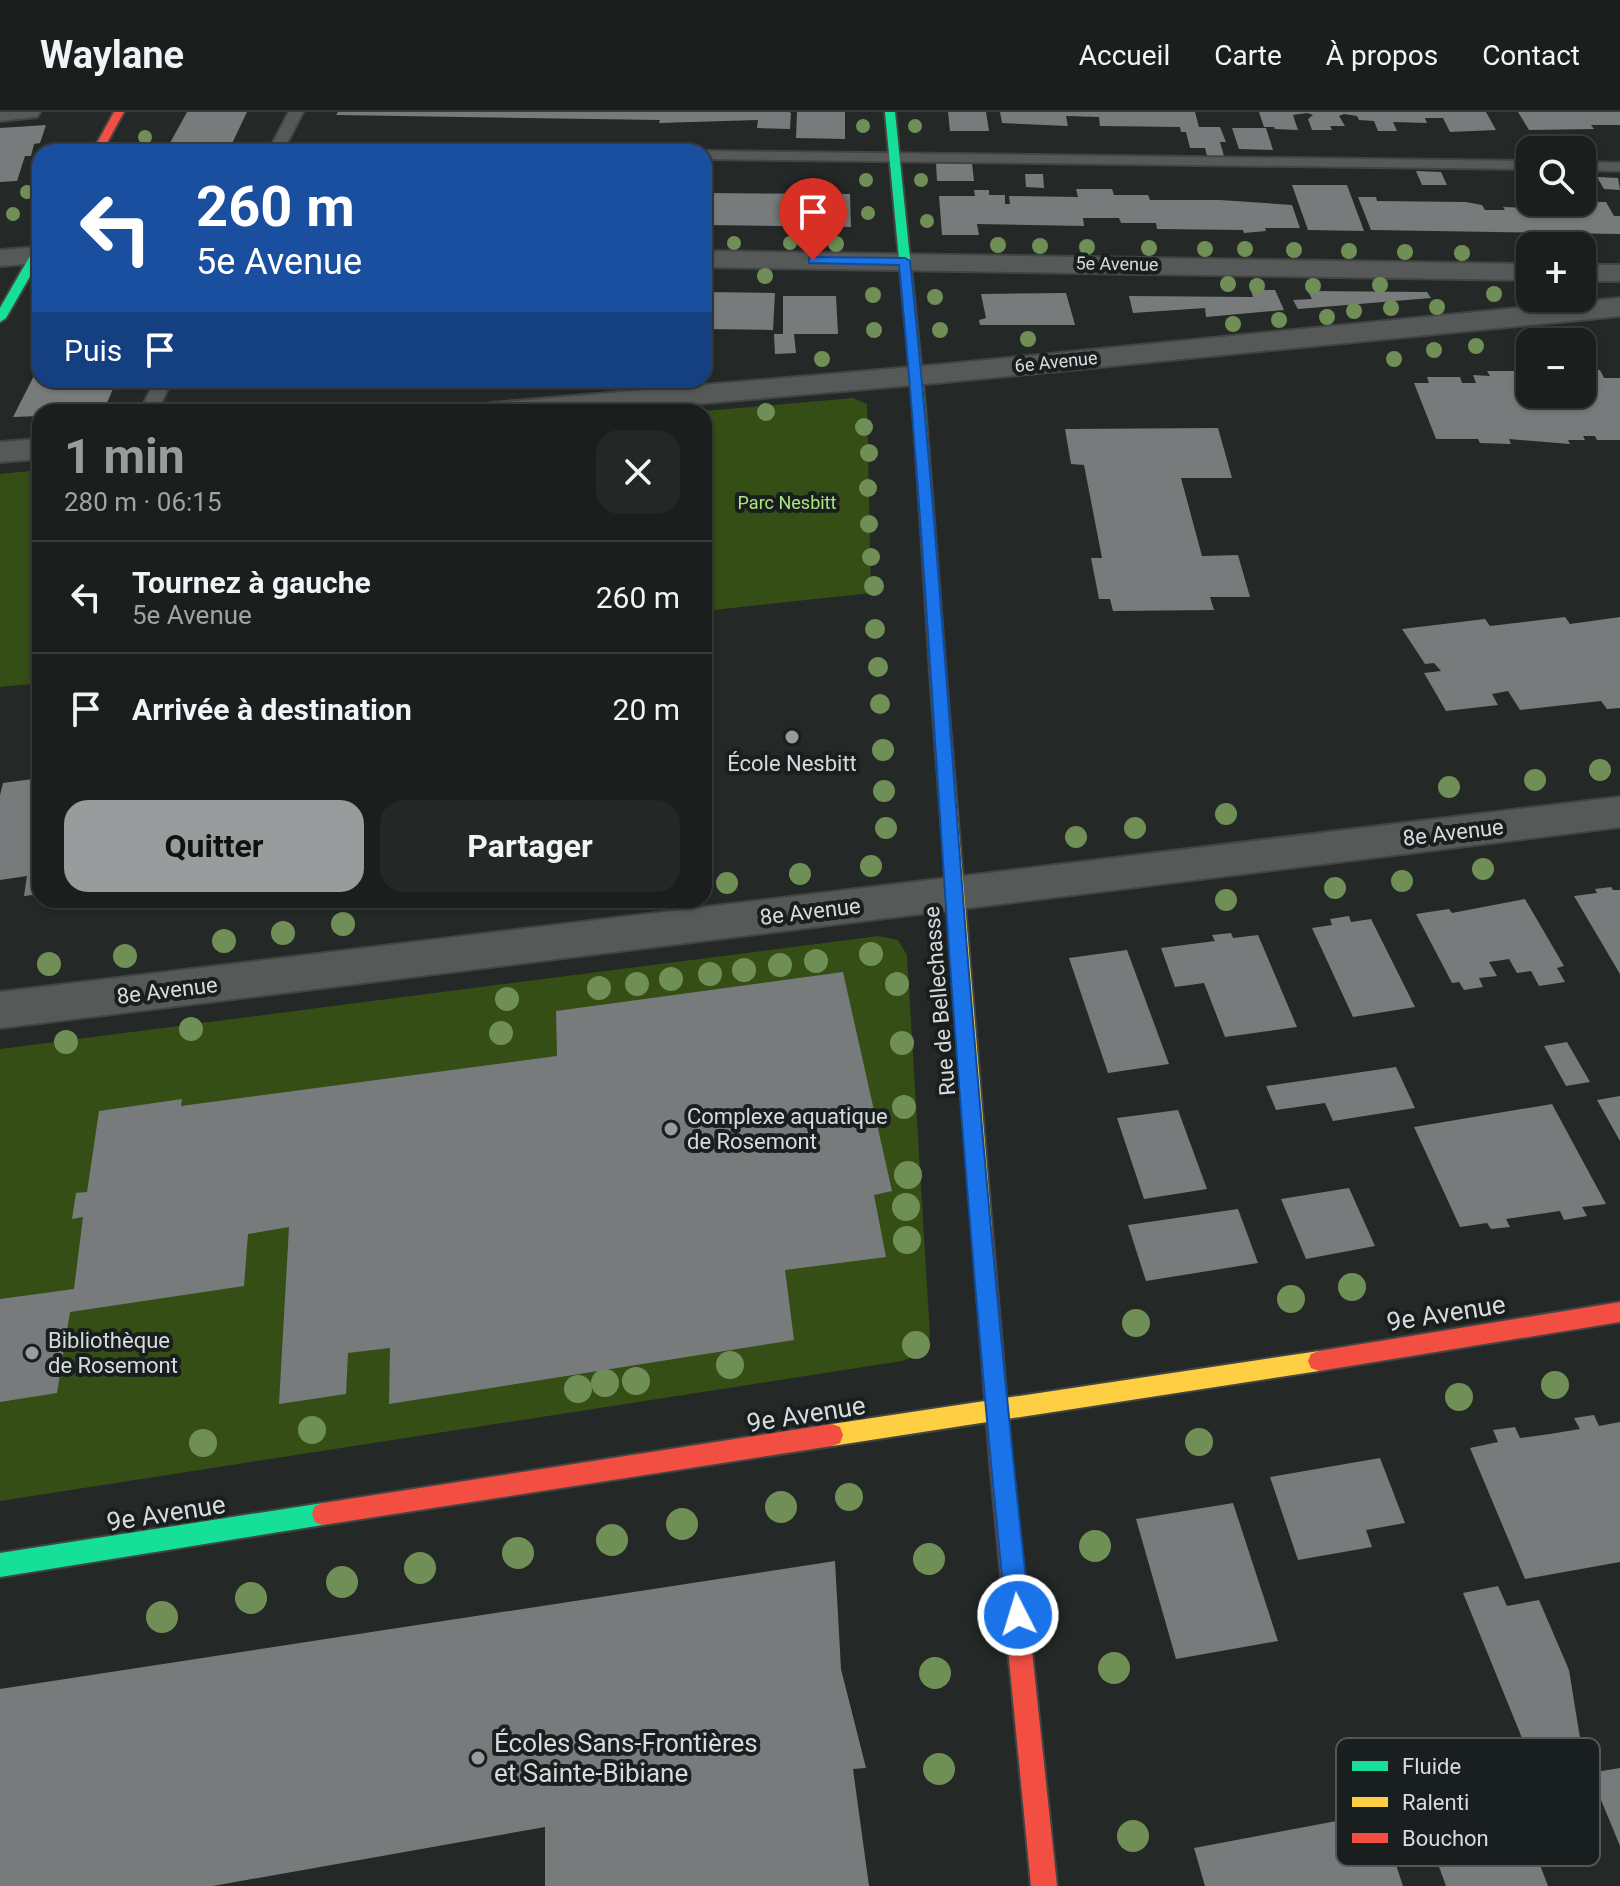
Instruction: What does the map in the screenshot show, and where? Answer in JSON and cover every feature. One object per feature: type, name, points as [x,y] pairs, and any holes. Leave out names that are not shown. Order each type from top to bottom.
[{"type":"street","points":[[0,114],[28,112]]},
{"type":"street","points":[[101,144],[119,112]]},
{"type":"street","name":"Rue de Bellechasse","points":[[890,112],[916,376],[954,894],[998,1409],[1044,1886]]},
{"type":"street","points":[[0,258],[32,254]]},
{"type":"street","name":"5e Avenue","points":[[712,259],[1516,272]]},
{"type":"street","points":[[0,318],[32,265]]},
{"type":"street","points":[[1596,273],[1620,273]]},
{"type":"street","name":"6e Avenue","points":[[586,404],[916,376],[1620,307]]},
{"type":"street","points":[[0,452],[32,450]]},
{"type":"street","name":"8e Avenue","points":[[0,1010],[1620,812]]},
{"type":"street","name":"9e Avenue","points":[[0,1565],[998,1409],[1081,1399],[1620,1312]]},
{"type":"lane","points":[[278,144],[296,112]]},
{"type":"lane","points":[[712,155],[1516,165]]},
{"type":"lane","points":[[1596,166],[1620,167]]},
{"type":"green space","name":"Parc Nesbitt","points":[[853,398],[867,404],[871,593],[712,610],[712,410]]},
{"type":"green space","points":[[32,471],[32,684],[0,687],[0,474]]},
{"type":"green space","points":[[878,936],[898,940],[907,955],[930,1336],[924,1353],[902,1361],[0,1501],[0,1049]]},
{"type":"building","points":[[187,112],[247,112],[232,144],[169,144]]},
{"type":"building","points":[[338,112],[791,113],[790,129],[757,128],[758,120],[659,123],[660,120],[336,115]]},
{"type":"building","points":[[797,112],[845,112],[845,139],[796,138]]},
{"type":"building","points":[[948,112],[986,112],[989,131],[950,131]]},
{"type":"building","points":[[1000,112],[1195,112],[1199,127],[1220,127],[1226,142],[1220,142],[1224,156],[1207,156],[1205,148],[1190,148],[1186,132],[1181,132],[1180,127],[1100,126],[1099,117],[1066,116],[1068,126],[1002,123]]},
{"type":"building","points":[[1259,112],[1486,112],[1496,130],[1450,132],[1443,118],[1425,118],[1427,123],[1393,122],[1397,131],[1378,131],[1374,121],[1359,120],[1357,116],[1344,114],[1339,116],[1345,126],[1330,126],[1332,130],[1312,130],[1308,119],[1313,115],[1307,113],[1293,115],[1298,130],[1275,129],[1264,127]]},
{"type":"building","points":[[1518,112],[1620,112],[1620,125],[1591,125],[1594,129],[1529,130]]},
{"type":"building","points":[[46,125],[40,143],[32,144],[31,156],[25,156],[17,181],[0,182],[0,128]]},
{"type":"building","points":[[1232,128],[1266,128],[1273,150],[1239,149]]},
{"type":"building","points":[[936,163],[972,163],[974,181],[937,181]]},
{"type":"building","points":[[1416,171],[1441,172],[1447,185],[1422,185]]},
{"type":"building","points":[[1025,174],[1043,174],[1044,188],[1026,187]]},
{"type":"building","points":[[1597,177],[1618,178],[1620,190],[1604,189]]},
{"type":"building","points":[[1292,185],[1347,185],[1364,231],[1308,230]]},
{"type":"building","points":[[1076,189],[1112,189],[1114,195],[1148,195],[1150,200],[1220,200],[1292,205],[1300,228],[1265,228],[1266,231],[1244,233],[1243,230],[1157,229],[1156,223],[1121,223],[1119,218],[1083,218],[1084,226],[977,224],[979,235],[942,235],[939,196],[975,196],[974,190],[989,190],[989,195],[1005,195],[1005,204],[1010,204],[1009,196],[1078,197]]},
{"type":"building","points":[[712,193],[850,194],[851,227],[712,225]]},
{"type":"building","points":[[1358,197],[1376,197],[1377,201],[1466,202],[1482,205],[1485,210],[1516,207],[1516,216],[1596,216],[1596,199],[1606,202],[1614,216],[1620,216],[1620,234],[1371,230]]},
{"type":"building","points":[[1251,290],[1275,290],[1284,310],[1206,317],[1205,308],[1133,313],[1129,296],[1253,297]]},
{"type":"building","points":[[1308,291],[1427,292],[1431,298],[1298,309],[1293,300],[1312,299]]},
{"type":"building","points":[[712,292],[775,293],[773,330],[712,329]]},
{"type":"building","points":[[1066,293],[1075,325],[980,325],[979,320],[986,318],[981,294]]},
{"type":"building","points":[[783,296],[836,296],[838,334],[794,334],[796,353],[775,354],[774,334],[783,334]]},
{"type":"building","points":[[1596,370],[1600,370],[1604,378],[1620,378],[1620,440],[1597,440],[1595,436],[1583,436],[1585,440],[1568,440],[1570,444],[1509,439],[1511,444],[1480,443],[1478,439],[1436,439],[1414,383],[1429,383],[1427,377],[1460,377],[1462,383],[1476,383],[1473,375],[1490,376],[1487,371],[1516,371],[1516,408],[1596,408]]},
{"type":"building","points":[[32,380],[32,388],[113,389],[106,404],[32,404],[32,416],[13,417]]},
{"type":"building","points":[[1218,428],[1232,478],[1181,478],[1202,556],[1238,555],[1250,597],[1210,597],[1214,610],[1113,611],[1110,599],[1099,599],[1091,558],[1102,558],[1084,465],[1071,464],[1065,429]]},
{"type":"building","points":[[1565,617],[1570,624],[1620,617],[1620,708],[1607,709],[1601,701],[1520,710],[1508,691],[1492,694],[1498,705],[1446,711],[1424,673],[1441,671],[1434,663],[1425,664],[1402,629],[1485,619],[1490,626]]},
{"type":"building","points":[[32,779],[32,895],[24,896],[27,876],[0,880],[0,795],[3,783]]},
{"type":"building","points":[[1611,887],[1620,890],[1620,974],[1574,896],[1597,893],[1595,889]]},
{"type":"building","points":[[1525,899],[1564,966],[1557,968],[1565,982],[1539,986],[1531,971],[1517,973],[1509,959],[1489,962],[1497,976],[1479,978],[1483,987],[1464,990],[1459,982],[1452,983],[1416,914],[1449,909],[1452,913]]},
{"type":"building","points":[[1349,916],[1351,922],[1371,919],[1415,1007],[1353,1017],[1312,928],[1332,925],[1330,919]]},
{"type":"building","points":[[1231,933],[1233,938],[1258,935],[1297,1027],[1225,1037],[1204,983],[1175,987],[1161,948],[1215,941],[1212,935]]},
{"type":"building","points":[[1127,950],[1169,1064],[1108,1073],[1069,958]]},
{"type":"building","name":"Complexe aquatique de Rosemont","points":[[843,972],[892,1191],[874,1195],[886,1257],[785,1270],[794,1340],[389,1404],[390,1348],[348,1353],[346,1394],[279,1404],[289,1227],[248,1234],[244,1286],[70,1312],[57,1393],[0,1402],[0,1299],[74,1289],[83,1217],[72,1219],[76,1193],[87,1192],[99,1111],[182,1099],[181,1106],[557,1056],[556,1011]]},
{"type":"building","points":[[1567,1042],[1590,1082],[1566,1086],[1544,1046]]},
{"type":"building","points":[[1396,1067],[1415,1108],[1333,1121],[1325,1103],[1276,1110],[1266,1086]]},
{"type":"building","points":[[1620,1096],[1620,1141],[1597,1100]]},
{"type":"building","points":[[1552,1104],[1606,1204],[1582,1207],[1587,1216],[1564,1220],[1560,1211],[1506,1219],[1510,1227],[1491,1229],[1487,1223],[1460,1227],[1414,1127]]},
{"type":"building","points":[[1178,1110],[1207,1189],[1144,1199],[1117,1118]]},
{"type":"building","points":[[1349,1188],[1375,1246],[1306,1259],[1281,1199]]},
{"type":"building","points":[[1238,1209],[1258,1263],[1146,1281],[1128,1225]]},
{"type":"building","points":[[1594,1415],[1599,1426],[1620,1422],[1620,1562],[1525,1579],[1470,1448],[1498,1442],[1493,1430],[1515,1427],[1520,1438],[1550,1434],[1580,1429],[1574,1418]]},
{"type":"building","points":[[1380,1458],[1405,1523],[1366,1530],[1372,1547],[1298,1560],[1270,1477]]},
{"type":"building","points":[[1233,1503],[1278,1641],[1176,1659],[1136,1519]]},
{"type":"building","name":"Écoles Sans-Frontières et Sainte-Bibiane","points":[[835,1561],[841,1669],[866,1768],[853,1769],[869,1886],[545,1886],[545,1827],[213,1886],[0,1886],[0,1689]]},
{"type":"building","points":[[1498,1586],[1507,1606],[1539,1600],[1569,1670],[1580,1738],[1522,1738],[1463,1593]]},
{"type":"building","points":[[1620,1768],[1620,1846],[1600,1797],[1600,1771]]},
{"type":"building","points":[[1336,1821],[1336,1866],[1396,1866],[1403,1886],[1205,1886],[1194,1848]]},
{"type":"building","points":[[1439,1866],[1540,1866],[1548,1886],[1446,1886]]},
{"type":"traffic: fast","points":[[890,112],[919,405],[939,688]]},
{"type":"traffic: fast","points":[[0,318],[32,263]]},
{"type":"traffic: fast","points":[[0,1565],[323,1514]]},
{"type":"traffic: slow","points":[[939,688],[982,1228]]},
{"type":"traffic: slow","points":[[832,1435],[1319,1361]]},
{"type":"traffic: jam","points":[[101,144],[119,112]]},
{"type":"traffic: jam","points":[[982,1228],[1001,1463],[1044,1886]]},
{"type":"traffic: jam","points":[[1319,1361],[1620,1312]]},
{"type":"traffic: jam","points":[[323,1514],[832,1435]]},
{"type":"place","name":"École Nesbitt","points":[[792,737]]},
{"type":"place","name":"Complexe aquatique de Rosemont","points":[[671,1129]]},
{"type":"place","name":"Bibliothèque de Rosemont","points":[[32,1353]]},
{"type":"place","name":"Écoles Sans-Frontières et Sainte-Bibiane","points":[[478,1758]]},
{"type":"route","points":[[813,260],[905,261],[919,405],[958,952],[1001,1463],[1018,1615]]}]
